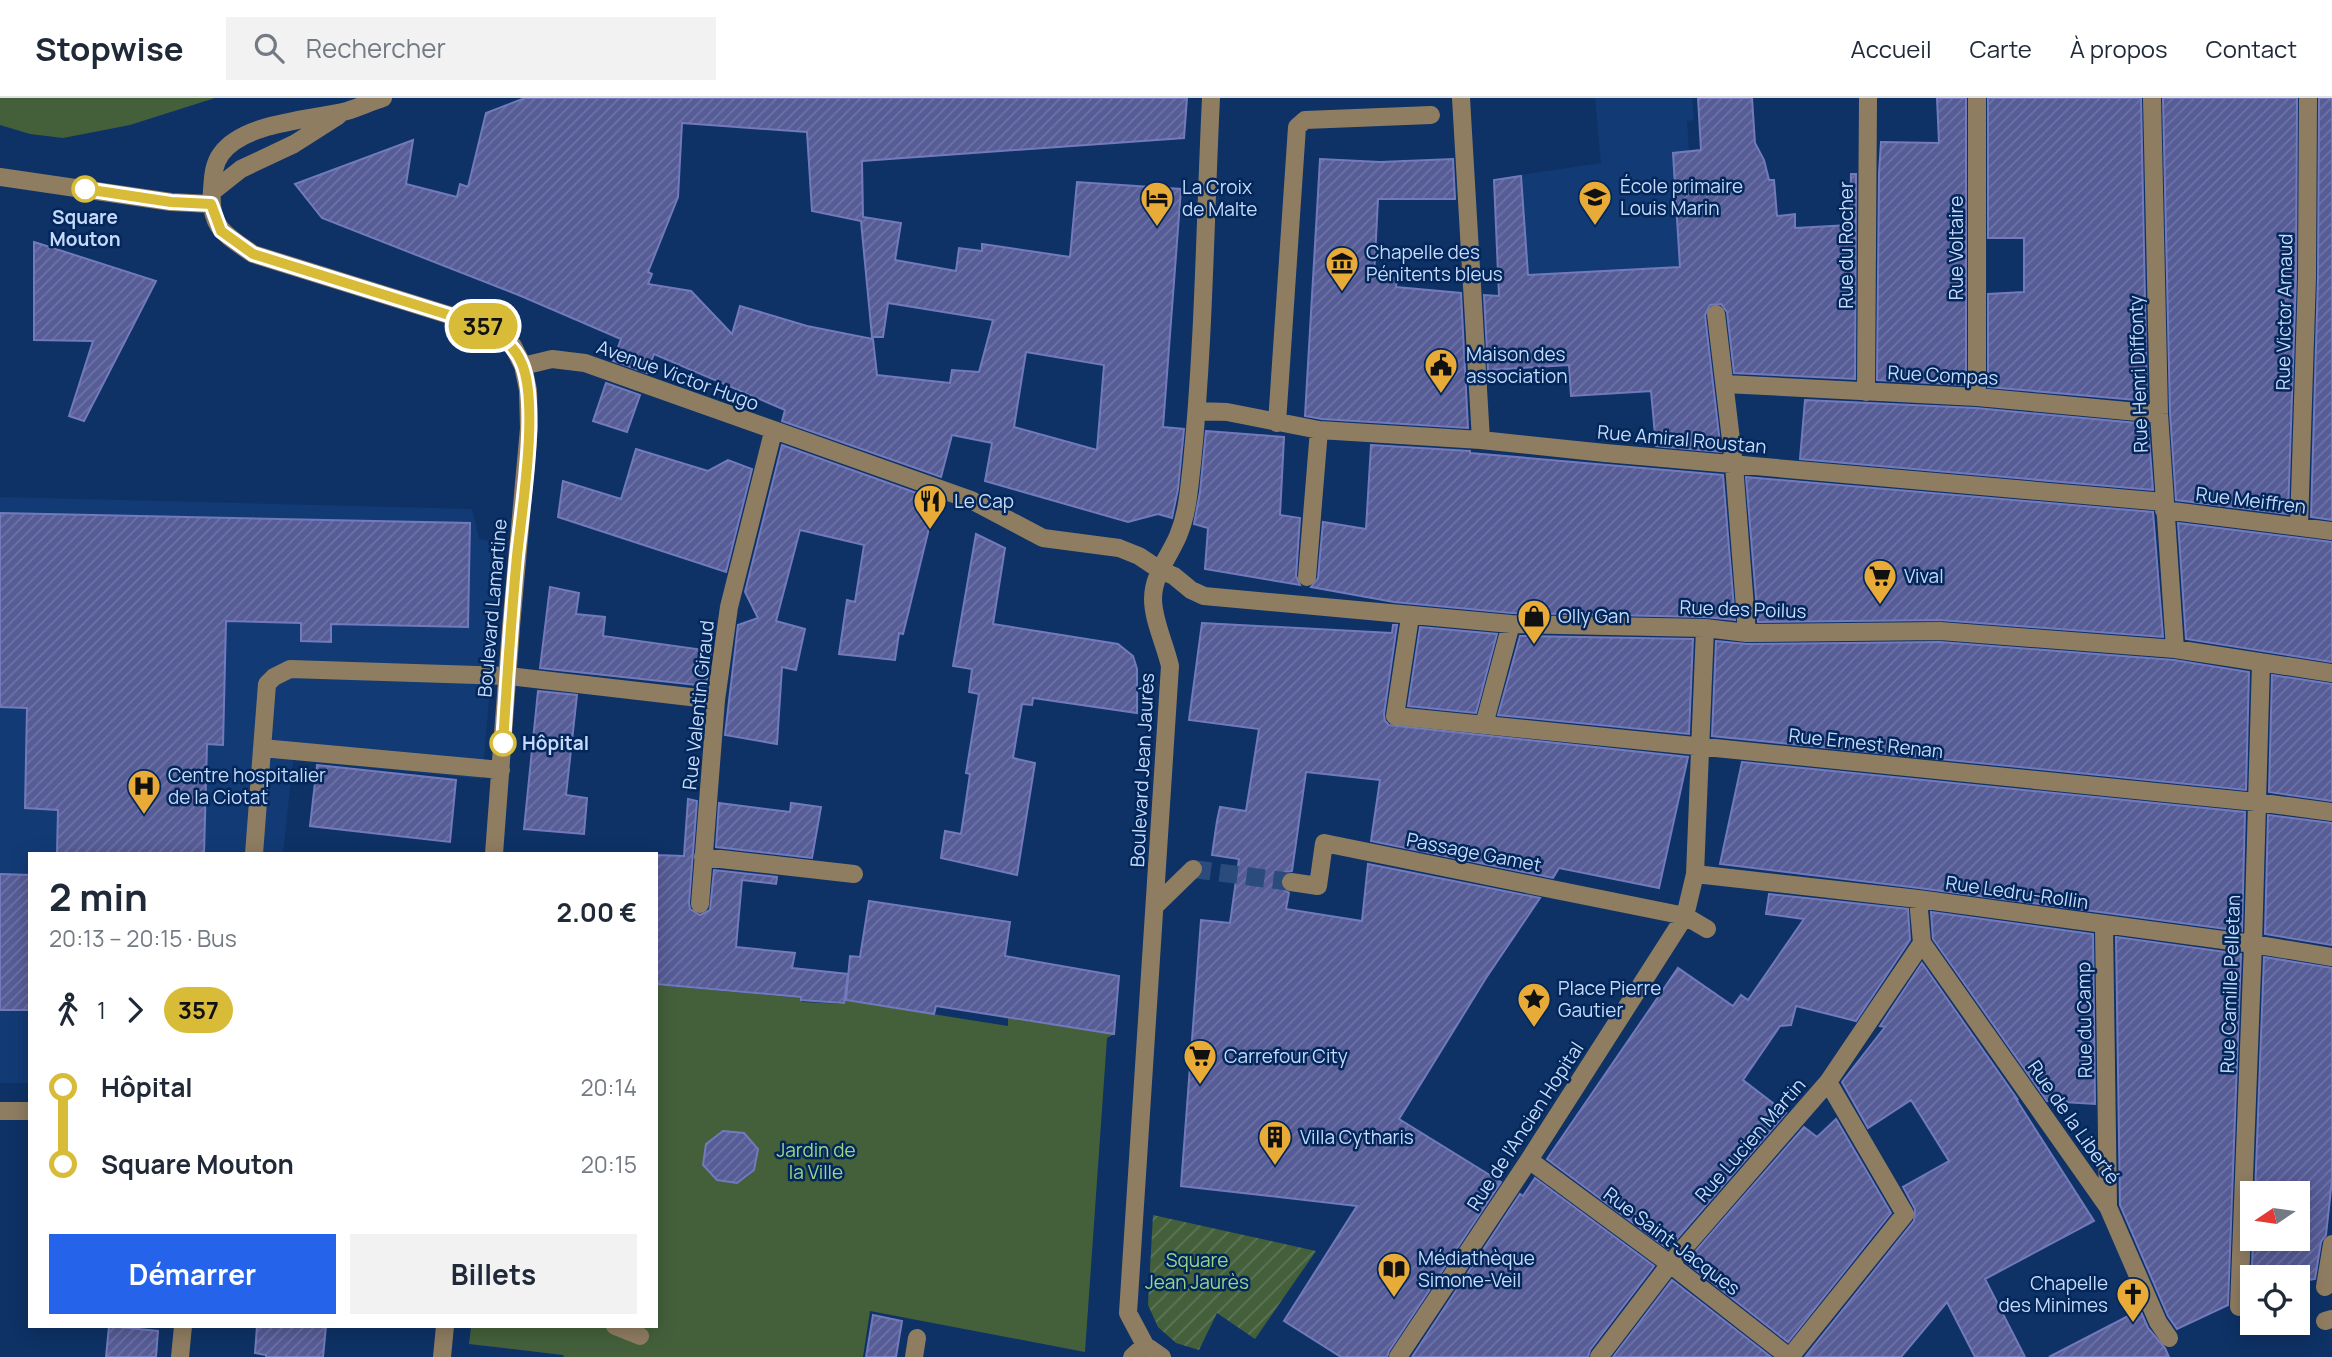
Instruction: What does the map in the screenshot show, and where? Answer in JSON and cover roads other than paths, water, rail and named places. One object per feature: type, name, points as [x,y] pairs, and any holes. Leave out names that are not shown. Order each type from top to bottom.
[{"type":"street","points":[[383,98],[347,110],[288,121],[262,129],[229,145],[214,169],[212,198],[221,231],[253,254],[481,325],[513,346],[523,366]]},
{"type":"street","name":"Boulevard Jean Jaurès","points":[[1162,1357],[1138,1351],[1128,1313],[1170,666],[1165,642],[1156,622],[1153,598],[1160,570],[1178,536],[1187,507],[1197,411],[1211,98]]},
{"type":"street","points":[[1461,98],[1481,440]]},
{"type":"street","name":"Rue du Rocher","points":[[1866,392],[1868,98]]},
{"type":"street","name":"Rue Voltaire","points":[[1977,98],[1978,397]]},
{"type":"street","name":"Rue Henri Diffonty","points":[[2152,98],[2159,414],[2175,649]]},
{"type":"street","name":"Rue Victor Arnaud","points":[[2299,526],[2307,277],[2308,98]]},
{"type":"street","points":[[0,177],[171,202],[212,198],[241,169],[294,144],[347,110]]},
{"type":"street","points":[[1277,423],[1297,127],[1305,120],[1431,115]]},
{"type":"street","points":[[1716,314],[1734,465],[1746,633]]},
{"type":"street","name":"Avenue Victor Hugo","points":[[523,366],[552,359],[585,363],[773,432],[971,500],[1043,538],[1119,548],[1139,556],[1160,570]]},
{"type":"street","name":"Boulevard Lamartine","points":[[494,852],[529,428],[528,390],[523,366]]},
{"type":"street","name":"Rue Compas","points":[[1725,384],[1978,397],[2159,414]]},
{"type":"street","name":"Rue Amiral Roustan","points":[[1197,411],[1227,412],[1319,430],[1481,440],[2164,506]]},
{"type":"street","points":[[1307,577],[1319,430]]},
{"type":"street","name":"Rue Valentin Giraud","points":[[700,904],[716,700],[729,607],[773,432]]},
{"type":"street","name":"Rue Meiffren","points":[[2164,506],[2332,531]]},
{"type":"street","name":"Rue des Poilus","points":[[1160,570],[1204,596],[1410,617],[1511,624],[1705,628],[1746,633],[1940,631],[2175,649],[2332,673]]},
{"type":"street","name":"Rue Ernest Renan","points":[[1410,617],[1395,716],[2256,802],[2332,812]]},
{"type":"street","points":[[1484,725],[1511,624]]},
{"type":"street","name":"Rue de l'Ancien Hopital","points":[[1398,1357],[1529,1160],[1685,916],[1695,874],[1705,628]]},
{"type":"street","name":"Rue Camille Pelletan","points":[[2239,1307],[2261,662]]},
{"type":"street","points":[[254,852],[267,684],[290,669],[508,676],[716,700]]},
{"type":"street","points":[[262,748],[501,770]]},
{"type":"street","name":"Passage Gamet","points":[[1290,882],[1318,886],[1324,843],[1685,916]]},
{"type":"street","points":[[704,857],[854,874]]},
{"type":"street","points":[[1155,906],[1193,869]]},
{"type":"street","name":"Rue Ledru-Rollin","points":[[1695,874],[1918,899],[2332,957]]},
{"type":"street","points":[[1918,899],[1922,943]]},
{"type":"street","points":[[1685,916],[1707,929]]},
{"type":"street","name":"Rue du Camp","points":[[2104,925],[2108,1208]]},
{"type":"street","name":"Rue Lucien Martin","points":[[1599,1357],[1670,1264],[1828,1082],[1922,943]]},
{"type":"street","name":"Rue de la Liberté","points":[[1922,943],[2108,1208],[2158,1322],[2169,1338]]},
{"type":"street","points":[[1790,1357],[1905,1214],[1828,1082]]},
{"type":"street","points":[[0,1111],[28,1111]]},
{"type":"street","name":"Rue Saint-Jacques","points":[[1529,1160],[1790,1357]]},
{"type":"street","points":[[2325,1287],[2332,1244]]},
{"type":"street","points":[[180,1357],[183,1328]]},
{"type":"street","points":[[442,1357],[444,1328]]},
{"type":"street","points":[[620,1328],[640,1336]]},
{"type":"street","points":[[914,1357],[917,1338]]},
{"type":"tunnel","points":[[1193,869],[1291,882]]},
{"type":"place","name":"Square Mouton","points":[[85,189]]},
{"type":"place","name":"École primaire Louis Marin","points":[[1595,227]]},
{"type":"place","name":"La Croix de Malte","points":[[1157,228]]},
{"type":"place","name":"Chapelle des Pénitents bleus","points":[[1342,293]]},
{"type":"place","name":"Maison des association","points":[[1441,395]]},
{"type":"place","name":"Le Cap","points":[[930,531]]},
{"type":"place","name":"Vival","points":[[1880,606]]},
{"type":"place","name":"Olly Gan","points":[[1534,646]]},
{"type":"place","name":"Hôpital","points":[[503,743]]},
{"type":"place","name":"Centre hospitalier de la Ciotat","points":[[144,816]]},
{"type":"place","name":"Place Pierre Gautier","points":[[1534,1029]]},
{"type":"place","name":"Carrefour City","points":[[1200,1086]]},
{"type":"place","name":"Villa Cytharis","points":[[1275,1167]]},
{"type":"place","name":"Médiathèque Simone-Veil","points":[[1394,1299]]},
{"type":"place","name":"Chapelle des Minimes","points":[[2133,1324]]},
{"type":"park label","name":"Jardin de la Ville","points":[[816,1161]]},
{"type":"park label","name":"Square Jean Jaurès","points":[[1197,1271]]}]
